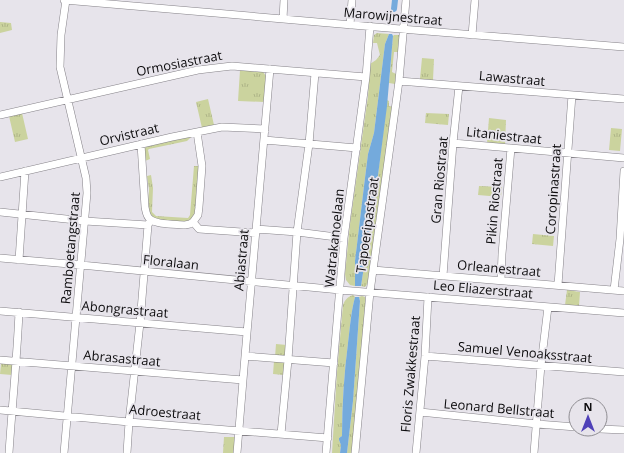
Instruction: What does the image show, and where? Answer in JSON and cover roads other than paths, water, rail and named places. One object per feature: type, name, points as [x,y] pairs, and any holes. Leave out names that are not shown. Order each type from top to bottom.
[{"type":"street","name":"Marowijnestraat","points":[[65,0],[624,47]]},
{"type":"street","name":"Ramboetangstraat","points":[[64,453],[87,193],[86,178],[60,67],[65,0]]},
{"type":"street","points":[[283,18],[284,0]]},
{"type":"street","points":[[350,25],[352,0]]},
{"type":"street","name":"Tapoeripastraat","points":[[356,453],[370,292],[399,81],[406,0]]},
{"type":"street","points":[[472,35],[475,0]]},
{"type":"street","name":"Watrakanoelaan","points":[[326,453],[344,238],[366,77],[370,26]]},
{"type":"street","name":"Ormosiastraat","points":[[0,115],[198,70],[232,66],[366,77]]},
{"type":"street","name":"Abiastraat","points":[[237,453],[270,69]]},
{"type":"street","points":[[281,434],[297,232],[309,144],[315,73]]},
{"type":"street","name":"Lawastraat","points":[[399,81],[624,99]]},
{"type":"street","name":"Gran Riostraat","points":[[443,276],[459,86]]},
{"type":"street","name":"Coropinastraat","points":[[558,285],[572,95]]},
{"type":"street","name":"Orvistraat","points":[[0,177],[141,144],[222,127],[265,129]]},
{"type":"street","points":[[0,212],[85,221],[190,224],[198,215],[199,207],[202,166],[197,132]]},
{"type":"street","points":[[264,140],[357,148]]},
{"type":"street","name":"Litaniestraat","points":[[454,143],[624,158]]},
{"type":"street","points":[[127,453],[149,222],[145,207],[141,144]]},
{"type":"street","name":"Pikin Riostraat","points":[[501,280],[511,148]]},
{"type":"street","points":[[19,260],[25,171]]},
{"type":"street","points":[[614,290],[620,239],[624,171]]},
{"type":"street","points":[[193,222],[198,229],[297,232],[344,238]]},
{"type":"street","name":"Floralaan","points":[[0,258],[340,290]]},
{"type":"street","name":"Orleanestraat","points":[[373,270],[624,291]]},
{"type":"street","name":"Leo Eliazerstraat","points":[[340,290],[624,314]]},
{"type":"street","name":"Floris Zwakkestraat","points":[[416,453],[425,356],[428,297]]},
{"type":"street","points":[[534,453],[541,365],[548,307]]},
{"type":"street","name":"Abongrastraat","points":[[0,311],[247,332]]},
{"type":"street","points":[[8,453],[20,312]]},
{"type":"street","points":[[245,356],[334,363]]},
{"type":"street","name":"Samuel Venoaksstraat","points":[[425,356],[624,372]]},
{"type":"street","name":"Abrasastraat","points":[[0,360],[243,380]]},
{"type":"street","name":"Adroestraat","points":[[0,410],[328,438]]},
{"type":"street","name":"Leonard Bellstraat","points":[[420,412],[568,426]]},
{"type":"street","points":[[608,429],[624,430]]},
{"type":"water","points":[[389,34],[392,34],[393,36],[387,106],[377,183],[361,286],[355,286],[355,261],[368,154],[374,133],[385,44]]},
{"type":"water","points":[[355,297],[359,297],[360,301],[353,401],[347,453],[340,453],[341,445],[339,438],[342,436],[345,366],[352,308]]},
{"type":"waterway","points":[[394,9],[395,0]]}]
